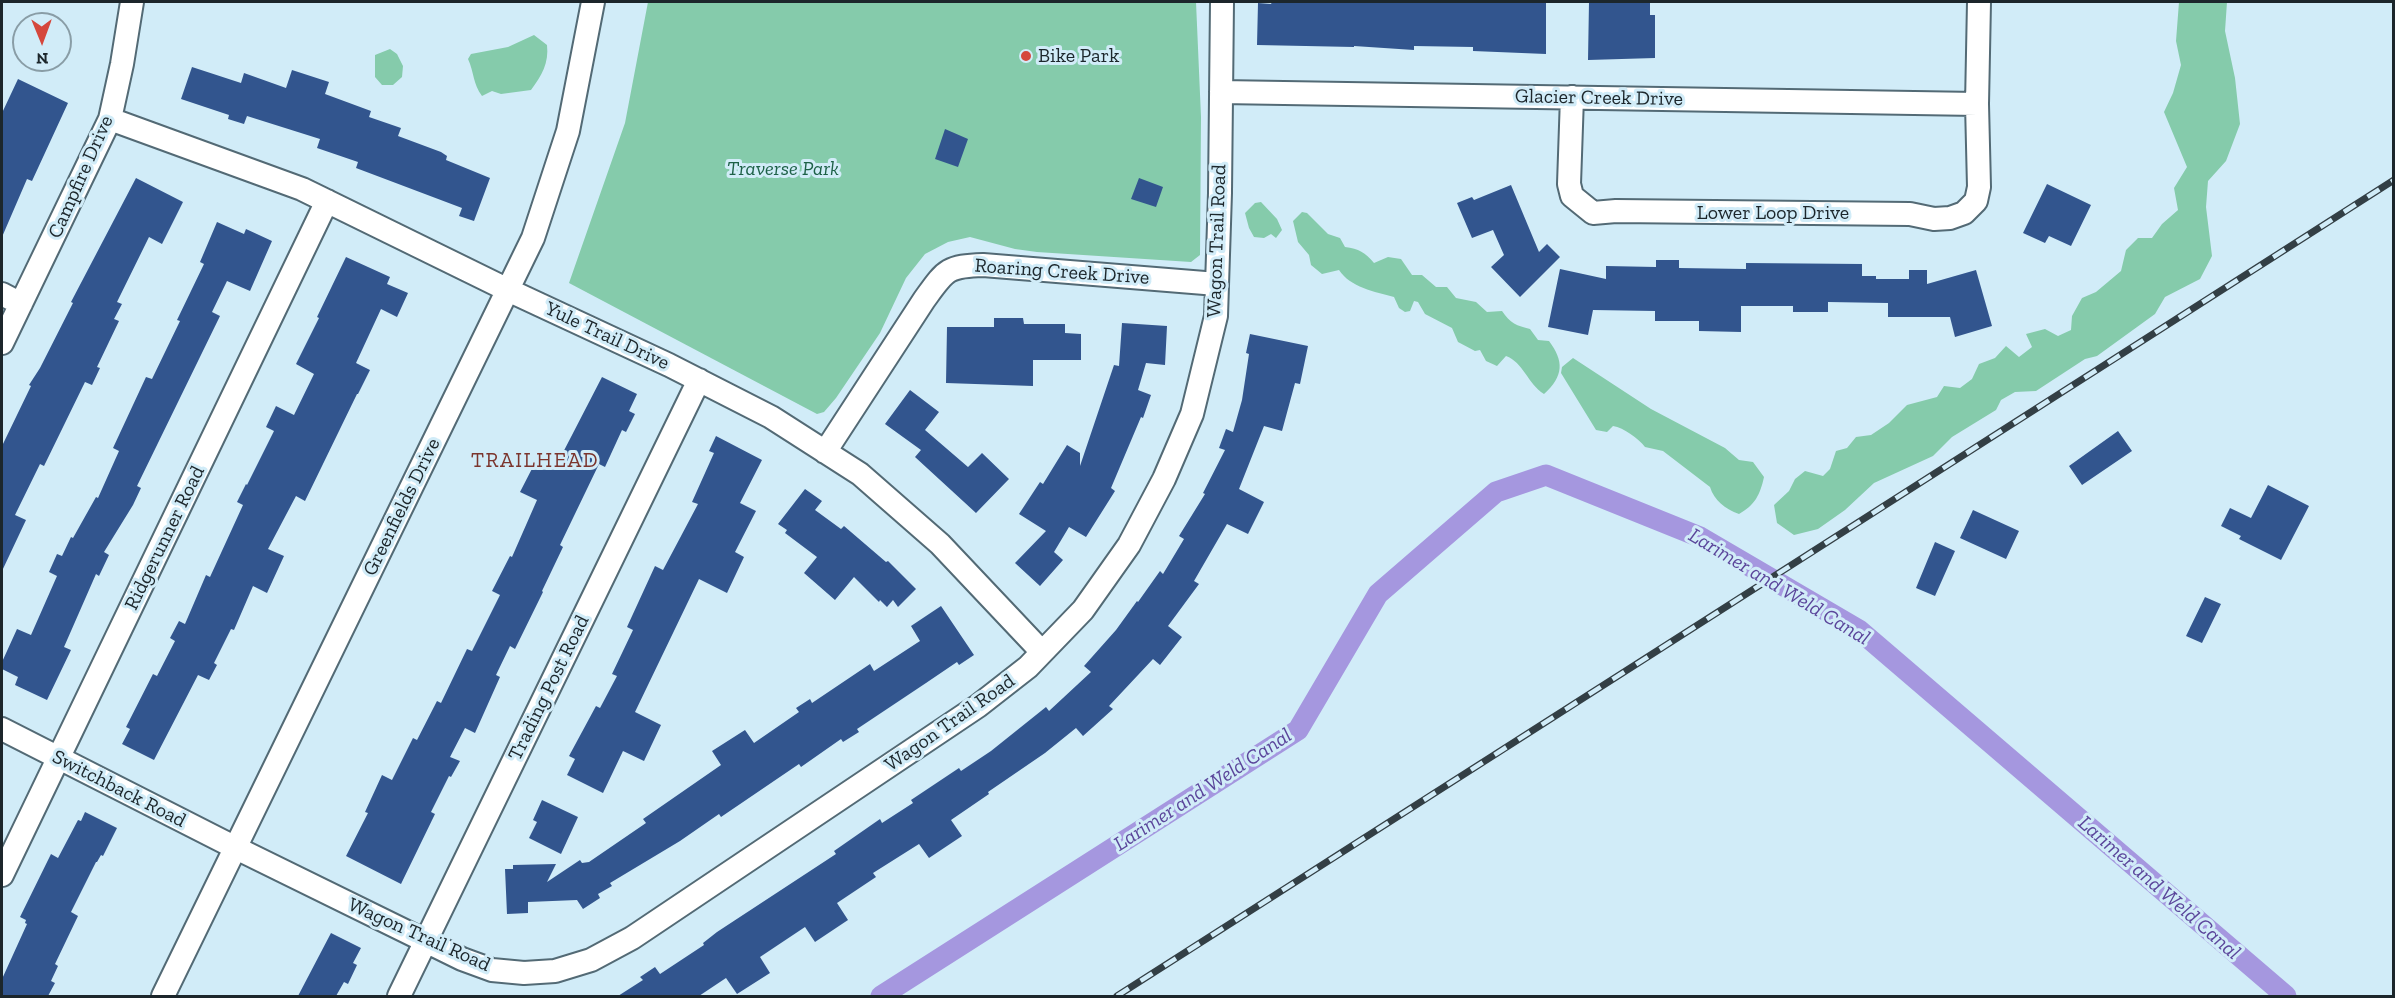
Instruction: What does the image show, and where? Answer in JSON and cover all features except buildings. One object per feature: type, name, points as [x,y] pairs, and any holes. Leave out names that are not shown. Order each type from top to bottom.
[{"type":"street","name":"Campfire Drive","points":[[2,344],[11,299],[110,119],[132,2]]},
{"type":"street","name":"Greenfields Drive","points":[[164,996],[533,238],[568,131],[593,2]]},
{"type":"street","name":"Wagon Trail Road","points":[[236,848],[426,941],[492,970],[524,974],[544,972],[591,960],[632,938],[978,706],[1028,667],[1083,610],[1129,545],[1164,479],[1192,414],[1216,316],[1222,2]]},
{"type":"street","name":"Lower Loop Drive","points":[[1572,97],[1569,184],[1572,196],[1593,213],[1627,211],[1910,214],[1934,219],[1950,218],[1964,213],[1976,201],[1978,187],[1979,2]]},
{"type":"street","name":"Glacier Creek Drive","points":[[1221,92],[1977,104]]},
{"type":"street","name":"Yule Trail Drive","points":[[110,119],[302,189],[771,417],[860,474],[940,544],[1042,652]]},
{"type":"street","name":"Ridgerunner Road","points":[[2,875],[327,201]]},
{"type":"street","name":"Roaring Creek Drive","points":[[825,452],[941,276],[958,266],[983,265],[1217,284]]},
{"type":"street","name":"Trading Post Road","points":[[399,996],[699,380]]},
{"type":"street","name":"Switchback Road","points":[[2,729],[236,848]]},
{"type":"green space","name":"Traverse Park","points":[[648,2],[1196,2],[1201,117],[1200,255],[1191,262],[1037,252],[1015,249],[970,237],[948,242],[925,254],[906,278],[880,333],[836,398],[824,412],[817,414],[569,283],[625,123]]},
{"type":"green space","points":[[2179,2],[2227,2],[2225,31],[2235,78],[2240,124],[2226,161],[2208,181],[2206,207],[2212,256],[2200,279],[2165,297],[2155,314],[2097,356],[2085,359],[2036,391],[2015,392],[2001,400],[1996,410],[1952,437],[1933,456],[1874,483],[1845,510],[1818,529],[1794,535],[1777,523],[1774,505],[1789,491],[1795,479],[1805,471],[1823,476],[1830,469],[1836,451],[1847,448],[1856,437],[1871,435],[1889,423],[1907,405],[1937,397],[1944,386],[1960,388],[1972,379],[1979,364],[1995,358],[2006,346],[2019,357],[2032,347],[2026,334],[2045,329],[2058,336],[2071,330],[2072,316],[2082,298],[2096,292],[2121,271],[2126,250],[2138,238],[2152,238],[2162,224],[2178,210],[2174,188],[2187,167],[2164,112],[2173,93],[2181,65],[2176,41]]},
{"type":"green space","points":[[534,35],[547,45],[547,58],[544,69],[531,90],[501,94],[492,91],[482,96],[468,59],[471,54],[508,47]]},
{"type":"green space","points":[[390,49],[397,54],[403,66],[402,77],[393,85],[382,85],[375,77],[375,55]]},
{"type":"green space","points":[[1261,202],[1277,219],[1282,230],[1276,238],[1271,234],[1264,238],[1254,237],[1249,228],[1245,213],[1255,203]]},
{"type":"green space","points":[[1302,212],[1307,213],[1328,234],[1340,238],[1345,247],[1361,252],[1374,263],[1388,257],[1401,259],[1412,275],[1422,275],[1436,287],[1447,287],[1456,298],[1476,302],[1487,312],[1502,311],[1514,323],[1530,329],[1538,340],[1549,341],[1557,355],[1560,368],[1551,387],[1544,394],[1538,390],[1517,363],[1506,356],[1497,366],[1486,361],[1480,350],[1475,351],[1458,342],[1452,328],[1425,314],[1418,302],[1414,301],[1410,311],[1405,312],[1399,308],[1394,297],[1356,285],[1339,270],[1322,274],[1311,265],[1309,255],[1298,242],[1293,221]]},
{"type":"green space","points":[[1573,358],[1651,409],[1725,448],[1739,460],[1753,462],[1764,477],[1759,494],[1753,503],[1739,514],[1734,512],[1717,500],[1710,487],[1663,451],[1645,447],[1639,440],[1617,427],[1613,426],[1607,432],[1596,430],[1561,373],[1562,367]]},
{"type":"waterway","name":"Larimer and Weld Canal","points":[[881,996],[1298,730],[1378,594],[1496,492],[1546,475],[1700,537],[1859,630],[2286,996]]},
{"type":"railway","points":[[1117,996],[2394,180]]},
{"type":"place","name":"Bike Park","points":[[1026,56]]},
{"type":"district","name":"TRAILHEAD","points":[[535,461]]}]
